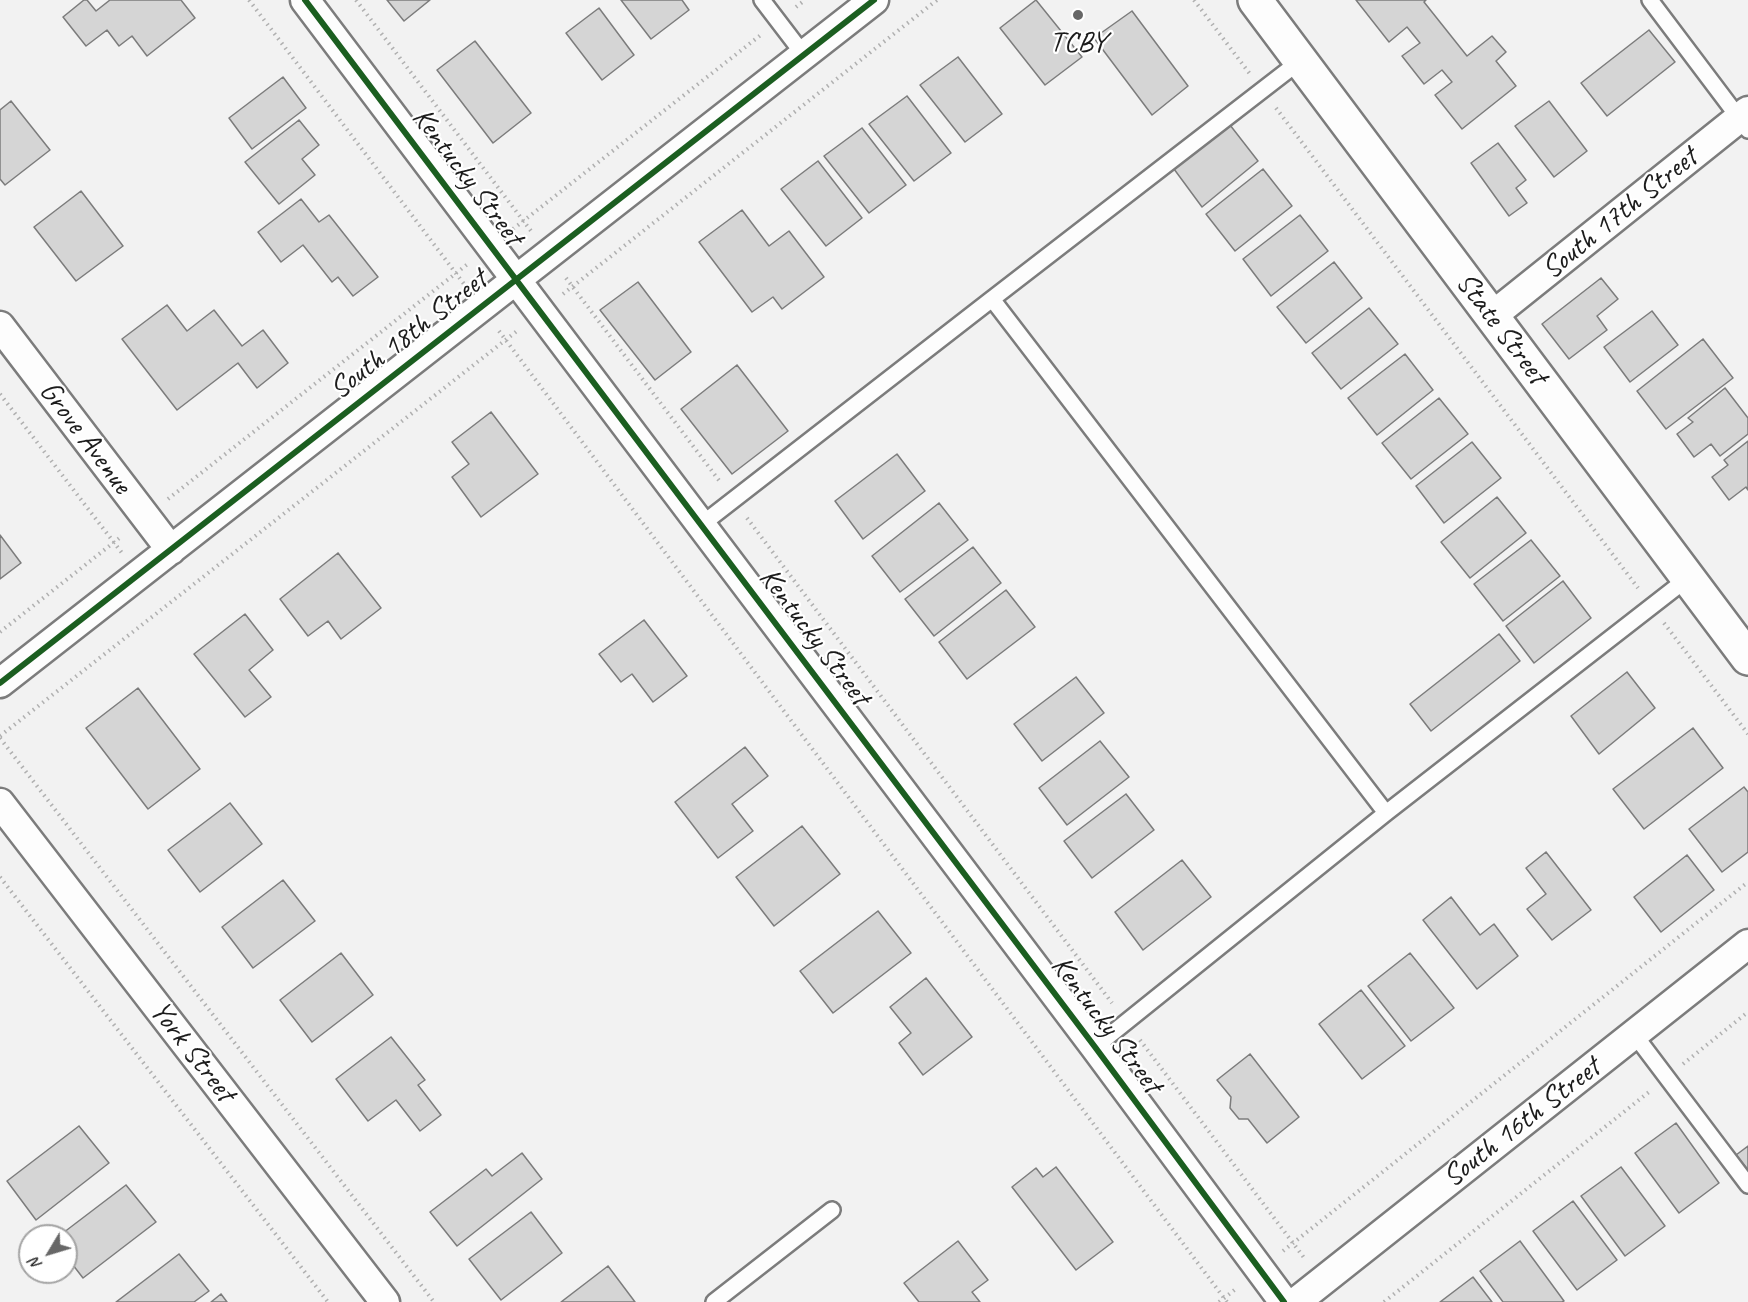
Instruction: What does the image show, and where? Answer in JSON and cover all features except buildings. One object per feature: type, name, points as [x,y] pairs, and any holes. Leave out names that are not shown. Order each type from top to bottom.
[{"type":"street","name":"Kentucky Street","points":[[305,0],[1095,1047],[1284,1302]]},
{"type":"street","name":"South 18th Street","points":[[0,683],[874,0]]},
{"type":"street","name":"State Street","points":[[1255,0],[1748,658]]},
{"type":"street","name":"South 17th Street","points":[[1492,316],[1745,120]]},
{"type":"street","name":"Grove Avenue","points":[[0,326],[171,550]]},
{"type":"street","name":"York Street","points":[[0,803],[385,1302]]},
{"type":"street","name":"South 16th Street","points":[[1296,1302],[1748,944]]},
{"type":"lane","points":[[762,0],[804,55]]},
{"type":"lane","points":[[1650,0],[1745,120]]},
{"type":"lane","points":[[702,525],[1300,61]]},
{"type":"lane","points":[[992,298],[1386,813]]},
{"type":"lane","points":[[1095,1047],[1386,813],[1688,578]]},
{"type":"lane","points":[[1634,1034],[1748,1185]]},
{"type":"lane","points":[[714,1302],[832,1210]]},
{"type":"path","points":[[249,0],[482,307],[1226,1300]]},
{"type":"path","points":[[356,0],[1322,1282]]},
{"type":"path","points":[[0,632],[805,0]]},
{"type":"path","points":[[434,1302],[0,737],[937,0]]},
{"type":"path","points":[[1194,0],[1748,734]]},
{"type":"path","points":[[0,394],[139,575]]},
{"type":"path","points":[[0,877],[328,1302]]},
{"type":"path","points":[[1219,1302],[1226,1300],[1260,1269],[1748,882]]},
{"type":"path","points":[[1384,1302],[1748,1012]]},
{"type":"cycle path","points":[[305,0],[1095,1047],[1284,1302]]},
{"type":"cycle path","points":[[0,683],[874,0]]},
{"type":"place","name":"TCBY","points":[[1078,15]]}]
